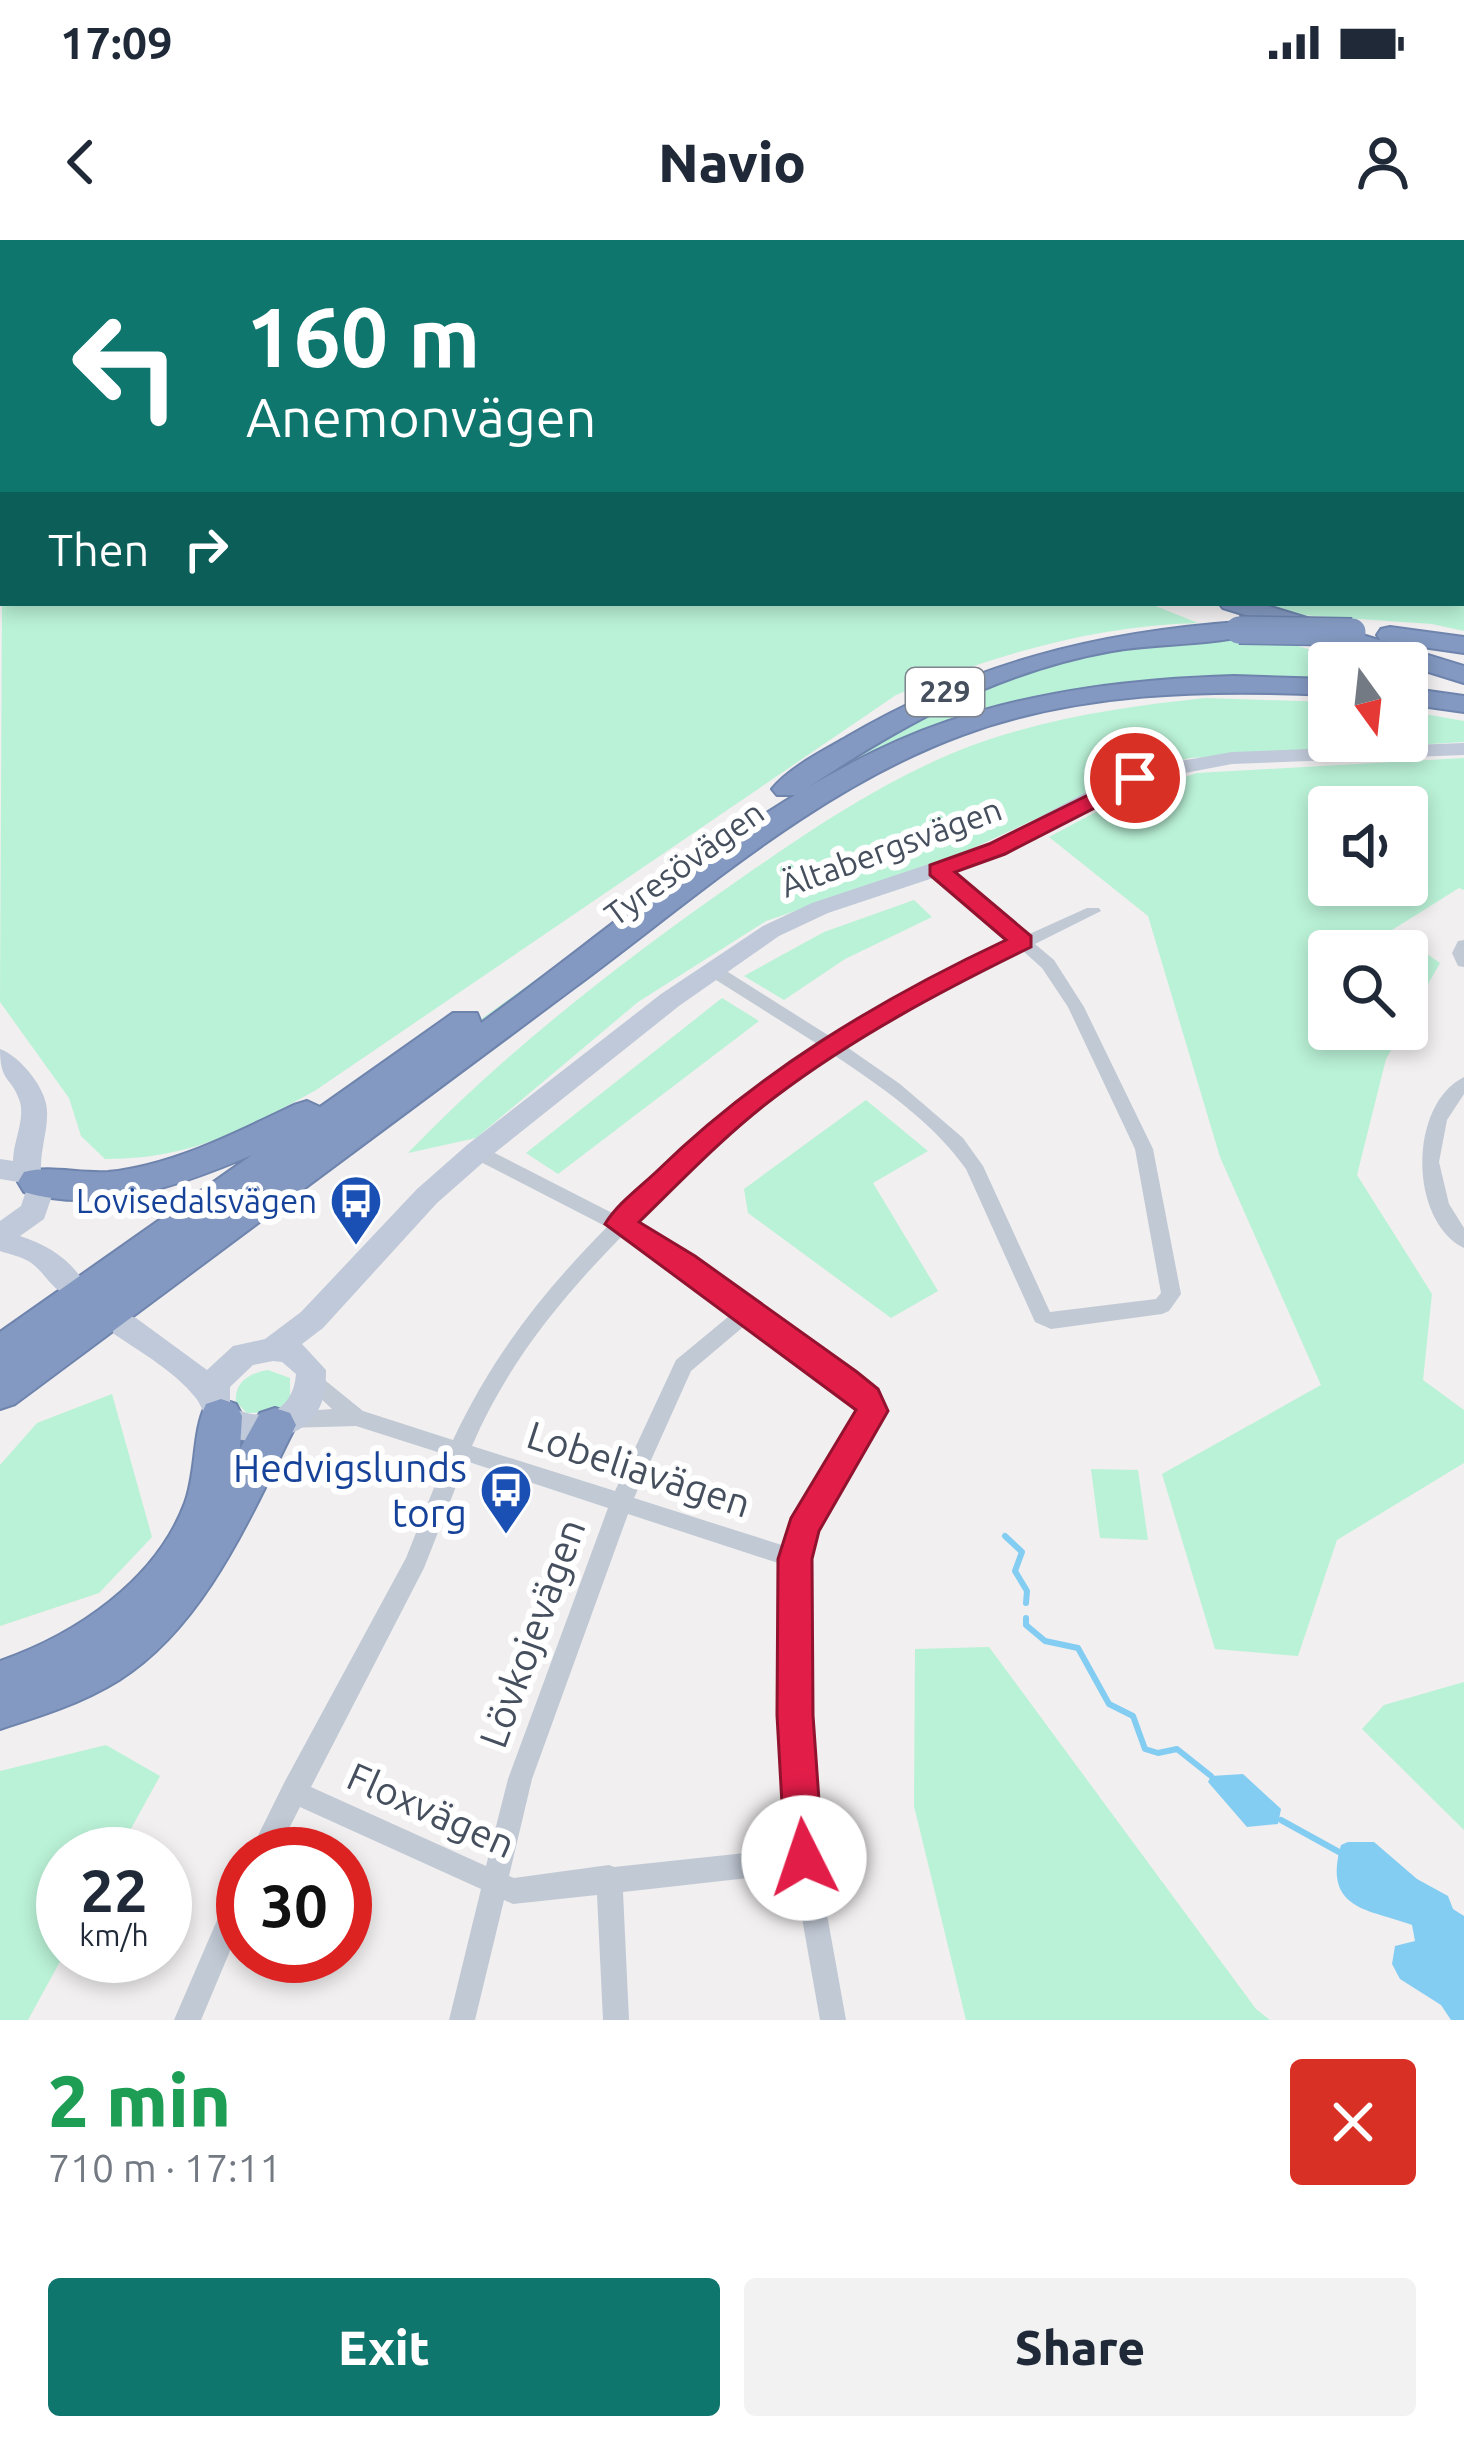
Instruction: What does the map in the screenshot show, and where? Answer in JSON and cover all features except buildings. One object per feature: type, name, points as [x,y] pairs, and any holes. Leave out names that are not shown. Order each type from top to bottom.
[{"type":"highway","points":[[1201,606],[1312,642]]},
{"type":"highway","points":[[1236,616],[1464,675]]},
{"type":"highway","name":"Tyresövägen","points":[[0,1354],[814,770],[931,698],[991,673],[1088,646],[1236,616],[1464,645]]},
{"type":"highway","points":[[1428,678],[1464,689]]},
{"type":"highway","name":"Tyresövägen","points":[[0,1392],[133,1307],[715,868],[867,767],[951,730],[1073,698],[1213,684],[1308,686]]},
{"type":"highway","points":[[1428,699],[1464,704]]},
{"type":"highway","points":[[24,1184],[95,1185],[164,1174],[237,1147],[391,1074]]},
{"type":"highway","points":[[0,1422],[133,1307]]},
{"type":"highway","points":[[0,1682],[65,1658],[106,1635],[161,1582],[196,1527],[219,1475],[217,1405]]},
{"type":"highway","points":[[0,1707],[86,1676],[121,1654],[165,1616],[282,1422]]},
{"type":"street","name":"Ältabergsvägen","points":[[258,1352],[312,1320],[427,1196],[477,1153],[711,969],[798,918],[997,849],[1113,788],[1160,771],[1232,758],[1464,749]]},
{"type":"street","points":[[711,969],[901,1096],[968,1155],[1042,1317],[1052,1321],[1162,1306],[1171,1294],[1144,1149],[1076,1007],[1048,964],[938,870]]},
{"type":"street","points":[[275,1827],[416,1561],[460,1448],[520,1339],[563,1283],[735,1114],[831,1046],[927,987],[1093,911]]},
{"type":"street","points":[[1464,945],[1460,953],[1464,962]]},
{"type":"street","points":[[0,1158],[20,1120],[6,1064]]},
{"type":"street","points":[[6,1064],[33,1096],[36,1118],[24,1184],[0,1237],[38,1253],[71,1285]]},
{"type":"street","points":[[1464,1083],[1439,1115],[1430,1142],[1430,1181],[1453,1230],[1464,1241]]},
{"type":"street","points":[[477,1153],[620,1224],[860,1392],[872,1411],[803,1528],[795,1559],[795,1715],[804,1858],[833,2020]]},
{"type":"street","points":[[24,1184],[38,1253]]},
{"type":"street","name":"Ältabergsvägen","points":[[313,1376],[327,1326],[374,1257]]},
{"type":"street","points":[[133,1307],[161,1349],[240,1427],[356,1417],[460,1448]]},
{"type":"street","name":"Lövkojevägen","points":[[462,2020],[520,1780],[621,1502],[683,1366],[749,1311]]},
{"type":"street","points":[[161,1349],[290,1352],[356,1417]]},
{"type":"street","points":[[217,1405],[221,1373],[258,1352]]},
{"type":"street","points":[[282,1422],[310,1399],[313,1376]]},
{"type":"street","name":"Lobeliavägen","points":[[460,1448],[795,1559]]},
{"type":"street","name":"Floxvägen","points":[[293,1791],[513,1891],[804,1858]]},
{"type":"street","points":[[610,1878],[616,2020]]},
{"type":"street","points":[[188,2020],[216,1954]]},
{"type":"green space","points":[[2,606],[1156,606],[1198,623],[1120,630],[1044,645],[896,695],[316,1090],[264,1118],[190,1148],[105,1159],[81,1136],[69,1098],[0,1002]]},
{"type":"green space","points":[[1271,606],[1464,606],[1464,631],[1432,624],[1286,614]]},
{"type":"green space","points":[[1262,635],[1308,649],[1308,682],[1089,690],[883,751],[111,1286],[796,792],[956,696],[1086,654]]},
{"type":"green space","points":[[1205,698],[1308,701],[1308,751],[1190,758],[1139,771],[958,855],[766,921],[638,1002],[476,1138],[408,1153],[484,1079],[608,976],[836,815],[906,775],[979,743],[1110,710]]},
{"type":"green space","points":[[1428,715],[1464,721],[1464,742],[1428,744]]},
{"type":"green space","points":[[1464,758],[1464,890],[1459,888],[1392,930],[1308,930],[1308,1050],[1391,1050],[1357,1175],[1432,1294],[1423,1380],[1464,1410],[1464,1463],[1337,1540],[1298,1656],[1215,1649],[1162,1474],[1321,1385],[1220,1157],[1148,916],[1049,837],[1128,795],[1197,773]]},
{"type":"green space","points":[[914,900],[932,917],[845,959],[784,1000],[744,976],[824,932]]},
{"type":"green space","points":[[1428,955],[1440,963],[1428,984]]},
{"type":"green space","points":[[722,998],[759,1021],[558,1174],[526,1153]]},
{"type":"green space","points":[[866,1100],[928,1151],[873,1183],[938,1291],[891,1318],[748,1213],[744,1189]]},
{"type":"green space","points":[[268,1370],[290,1378],[290,1400],[275,1412],[247,1413],[236,1402],[240,1384]]},
{"type":"green space","points":[[112,1394],[152,1537],[99,1593],[0,1626],[0,1465],[37,1423]]},
{"type":"green space","points":[[1091,1469],[1138,1470],[1148,1540],[1100,1538]]},
{"type":"green space","points":[[989,1647],[1256,2009],[1270,2020],[966,2020],[914,1806],[915,1649]]},
{"type":"green space","points":[[1464,1682],[1464,1830],[1362,1729],[1384,1705]]},
{"type":"green space","points":[[106,1745],[160,1776],[132,1827],[36,1827],[36,1983],[48,1983],[28,2020],[0,2020],[0,1771]]},
{"type":"water","points":[[1243,1774],[1281,1809],[1278,1824],[1247,1827],[1208,1782],[1211,1776]]},
{"type":"water","points":[[1374,1842],[1417,1879],[1448,1896],[1453,1909],[1464,1916],[1464,2020],[1451,2020],[1441,2005],[1400,1979],[1392,1964],[1395,1946],[1415,1941],[1412,1925],[1366,1910],[1344,1895],[1337,1867],[1341,1845]]},
{"type":"waterway","points":[[1005,1536],[1022,1552],[1015,1571],[1027,1591],[1026,1603]]},
{"type":"waterway","points":[[1026,1618],[1026,1625],[1045,1641],[1078,1648],[1109,1704],[1133,1716],[1145,1749],[1158,1753],[1177,1749],[1211,1776]]},
{"type":"waterway","points":[[1281,1820],[1339,1852]]},
{"type":"place","name":"Lovisedalsvägen","points":[[356,1247]]},
{"type":"place","name":"Hedvigslunds torg","points":[[506,1536]]},
{"type":"route","points":[[804,1858],[795,1715],[795,1559],[803,1528],[872,1411],[866,1398],[846,1381],[685,1264],[620,1224],[711,1134],[818,1053],[927,987],[1022,941],[938,870],[997,849],[1135,778]]}]
